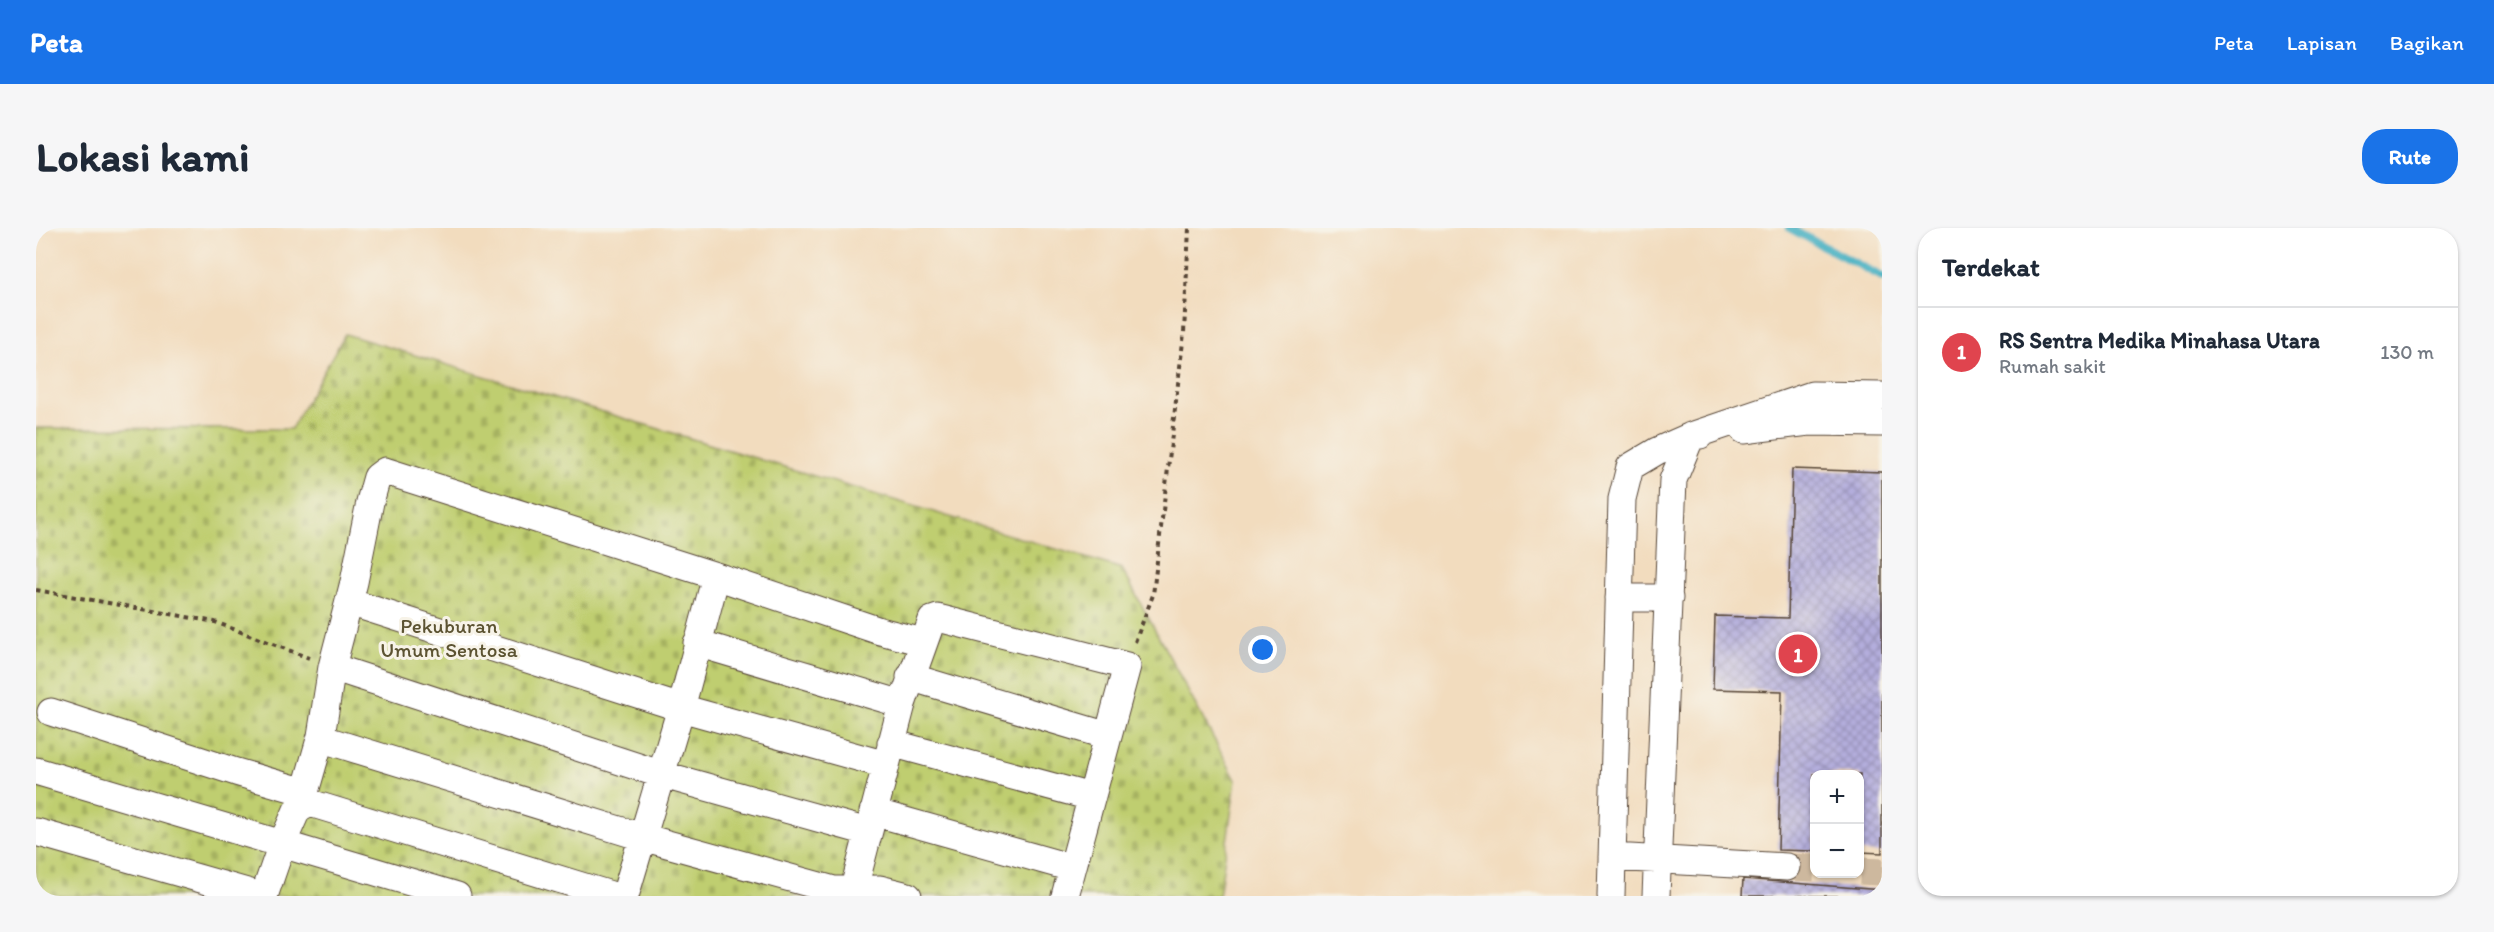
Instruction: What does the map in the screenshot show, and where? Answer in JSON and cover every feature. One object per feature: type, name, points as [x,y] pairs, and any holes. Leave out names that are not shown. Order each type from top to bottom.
[{"type":"lane","points":[[1611,896],[1622,499],[1630,466],[1691,436],[1812,395],[1882,396]]},
{"type":"lane","points":[[1691,436],[1809,422],[1882,423]]},
{"type":"lane","points":[[1656,896],[1674,480],[1691,436]]},
{"type":"lane","points":[[36,832],[263,896],[282,844],[304,798],[321,736],[332,667],[349,602],[370,502],[377,477],[385,471],[923,642]]},
{"type":"lane","points":[[625,896],[681,708],[716,576]]},
{"type":"lane","points":[[1619,598],[1669,598]]},
{"type":"lane","points":[[349,602],[681,708],[1091,797]]},
{"type":"lane","points":[[853,892],[910,677],[933,619],[942,618],[1127,666],[1065,896]]},
{"type":"lane","points":[[697,643],[902,704]]},
{"type":"lane","points":[[332,667],[660,774],[1072,868]]},
{"type":"lane","points":[[910,677],[1108,736]]},
{"type":"lane","points":[[51,712],[236,772],[304,798],[310,803],[614,896]]},
{"type":"lane","points":[[321,736],[329,741],[642,837],[834,890],[853,892],[880,889],[908,896]]},
{"type":"lane","points":[[36,771],[457,896]]},
{"type":"lane","points":[[1612,857],[1787,867]]},
{"type":"path","points":[[1127,666],[1153,595],[1184,333],[1189,228]]},
{"type":"path","points":[[36,590],[215,622],[332,667]]},
{"type":"green space","name":"Pekuburan Umum Sentosa","points":[[345,334],[1122,569],[1236,780],[1219,896],[36,896],[36,428],[291,429]]},
{"type":"building","points":[[1792,469],[1882,472],[1882,853],[1864,852],[1864,770],[1810,770],[1810,851],[1778,850],[1782,691],[1713,689],[1715,616],[1788,618]]},
{"type":"building","points":[[1743,879],[1882,890],[1882,896],[1742,896]]},
{"type":"waterway","points":[[1789,228],[1882,277]]},
{"type":"tunnel","points":[[1787,867],[1810,868]]},
{"type":"tunnel","points":[[1864,871],[1882,872]]},
{"type":"place","name":"RS Sentra Medika Minahasa Utara","points":[[1798,654]]}]
